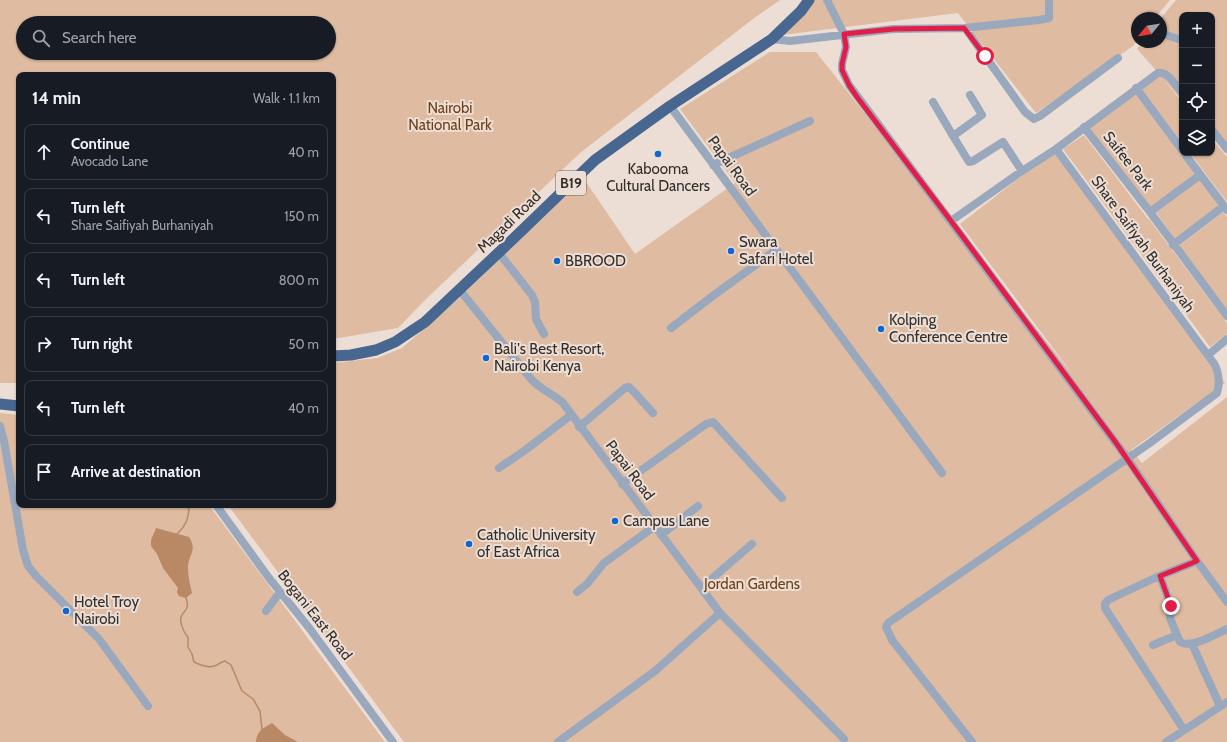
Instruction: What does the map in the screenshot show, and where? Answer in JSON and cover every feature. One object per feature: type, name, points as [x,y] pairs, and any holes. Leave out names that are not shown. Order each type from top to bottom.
[{"type":"highway","name":"Magadi Road","points":[[336,356],[366,352],[395,342],[425,322],[595,160],[670,106],[772,39],[809,0]]},
{"type":"highway","points":[[0,404],[16,406]]},
{"type":"street","points":[[828,0],[844,34],[846,47],[842,70],[849,85],[1127,458],[1197,561],[1227,602]]},
{"type":"street","points":[[772,39],[790,41],[893,29],[964,28],[1039,20],[1049,18],[1049,0]]},
{"type":"street","points":[[964,28],[1025,112],[1034,119],[1118,58]]},
{"type":"street","points":[[1167,35],[1179,39]]},
{"type":"street","points":[[951,221],[1056,148],[1158,73],[1166,73],[1179,89]]},
{"type":"street","points":[[1136,88],[1179,146]]},
{"type":"street","points":[[952,136],[982,115],[970,95]]},
{"type":"street","points":[[933,102],[952,136],[970,162],[1003,142],[1022,171]]},
{"type":"street","name":"Papai Road","points":[[670,106],[942,473]]},
{"type":"street","points":[[713,165],[810,121]]},
{"type":"street","name":"Saifee Park","points":[[1084,127],[1150,212],[1227,316]]},
{"type":"street","points":[[1215,134],[1227,148]]},
{"type":"street","name":"Share Saifiyah Burhaniyah","points":[[1056,148],[1218,370],[1217,393],[1127,458]]},
{"type":"street","points":[[1174,245],[1226,208],[1186,156]]},
{"type":"street","name":"Saifee Park","points":[[1150,212],[1200,174]]},
{"type":"street","points":[[672,328],[714,295],[776,250]]},
{"type":"street","points":[[499,253],[532,295],[535,302],[536,319],[544,334]]},
{"type":"street","name":"Papai Road","points":[[459,289],[531,379],[559,399],[720,613],[841,739]]},
{"type":"street","points":[[1208,355],[1227,339]]},
{"type":"street","points":[[579,427],[628,387],[636,393],[653,413]]},
{"type":"street","points":[[499,468],[524,452],[571,415]]},
{"type":"street","points":[[622,484],[706,424],[712,422],[782,498]]},
{"type":"street","points":[[0,426],[4,441],[22,550],[28,566],[55,596],[99,639],[148,706]]},
{"type":"street","points":[[972,742],[892,640],[886,627],[888,623],[1127,458]]},
{"type":"street","points":[[661,535],[698,506]]},
{"type":"street","name":"Bogani East Road","points":[[218,508],[393,742]]},
{"type":"street","points":[[577,592],[587,584],[604,563],[655,526]]},
{"type":"street","points":[[701,588],[752,544]]},
{"type":"street","points":[[1184,730],[1105,608],[1105,604],[1108,600],[1197,561]]},
{"type":"street","points":[[1160,576],[1171,606],[1170,618],[1180,642],[1183,644],[1192,644],[1227,629]]},
{"type":"street","points":[[266,611],[280,592]]},
{"type":"street","points":[[558,742],[655,671],[720,613]]},
{"type":"street","points":[[1153,645],[1177,636]]},
{"type":"street","points":[[1166,742],[1224,704],[1192,644]]},
{"type":"green space","name":"Nairobi National Park","points":[[0,0],[780,0],[749,22],[580,153],[425,300],[398,328],[336,338],[336,72],[16,72],[16,383],[0,383]]},
{"type":"green space","points":[[814,0],[1170,0],[1160,12],[1131,12],[1131,47],[1036,113],[958,13],[782,35]]},
{"type":"green space","points":[[1176,0],[1227,0],[1227,151],[1215,137],[1215,12],[1179,12],[1179,97],[1164,80],[1179,98],[1179,139],[1142,90],[1161,76],[1137,49],[1167,48],[1166,12]]},
{"type":"green space","name":"Jordan Gardens","points":[[770,52],[816,52],[1077,380],[960,224],[1056,149],[1225,383],[1131,450],[1142,463],[1227,397],[1227,742],[404,742],[230,508],[336,508],[336,363],[377,358],[402,348],[456,301],[565,197],[586,182],[635,254],[735,183],[680,109]]},
{"type":"green space","points":[[1135,93],[1179,152],[1179,156],[1182,156],[1195,174],[1151,208],[1089,129]]},
{"type":"green space","points":[[1084,135],[1227,323],[1227,334],[1210,347],[1063,149]]},
{"type":"green space","points":[[1215,143],[1227,157],[1227,202],[1192,156],[1215,156]]},
{"type":"green space","points":[[1200,178],[1222,206],[1176,241],[1156,212]]},
{"type":"green space","points":[[1223,212],[1227,217],[1227,311],[1179,246]]},
{"type":"green space","points":[[0,413],[16,415],[16,508],[211,508],[385,742],[0,742]]},
{"type":"shaded area","points":[[156,528],[189,537],[192,542],[193,549],[188,563],[188,568],[192,593],[186,598],[179,596],[177,592],[178,588],[163,568],[157,554],[151,546],[151,540]]},
{"type":"shaded area","points":[[272,723],[285,735],[298,742],[256,742],[259,732]]},
{"type":"waterway","points":[[177,534],[186,523],[189,509],[188,508]]},
{"type":"waterway","points":[[186,598],[187,608],[181,617],[181,623],[183,630],[188,637],[188,647],[194,662],[208,667],[225,661],[231,665],[242,691],[253,699],[260,711],[262,730]]},
{"type":"place","name":"Kabooma Cultural Dancers","points":[[658,154]]},
{"type":"place","name":"Swara Safari Hotel","points":[[731,251]]},
{"type":"place","name":"BBROOD","points":[[557,261]]},
{"type":"place","name":"Kolping Conference Centre","points":[[881,329]]},
{"type":"place","name":"Bali's Best Resort, Nairobi Kenya","points":[[486,358]]},
{"type":"place","name":"Campus Lane","points":[[615,521]]},
{"type":"place","name":"Catholic University of East Africa","points":[[469,544]]},
{"type":"place","name":"Hotel Troy Nairobi","points":[[66,611]]},
{"type":"route","points":[[985,56],[964,28],[893,29],[844,34],[846,47],[843,57],[842,70],[857,97],[1114,440],[1197,561],[1160,576],[1171,606]]}]
